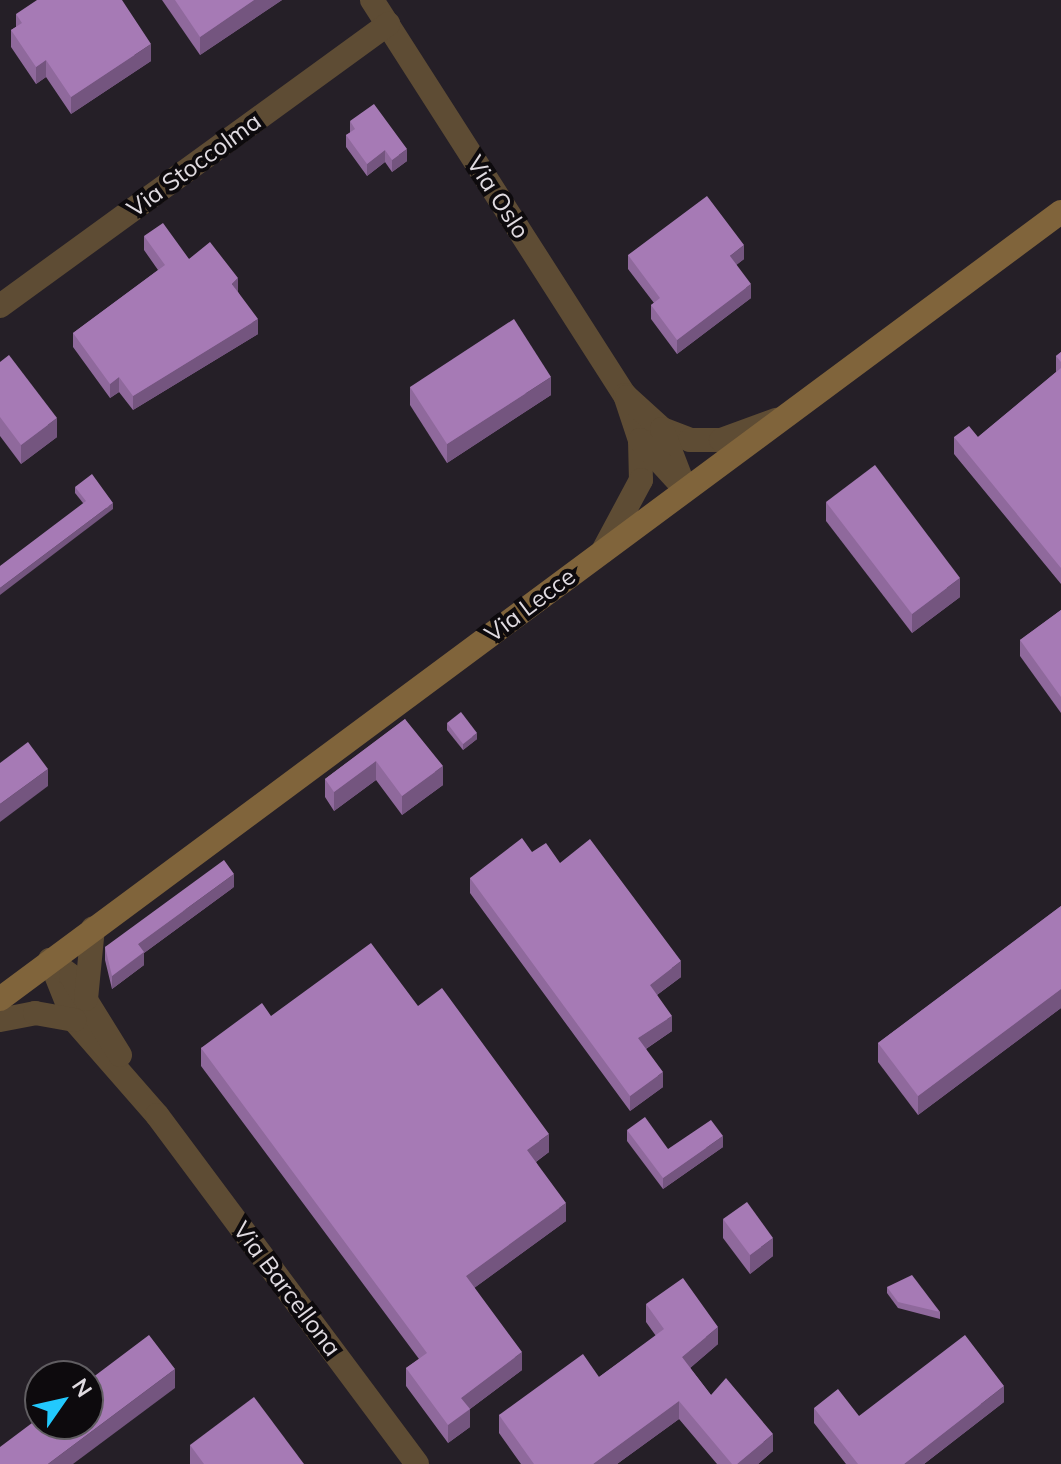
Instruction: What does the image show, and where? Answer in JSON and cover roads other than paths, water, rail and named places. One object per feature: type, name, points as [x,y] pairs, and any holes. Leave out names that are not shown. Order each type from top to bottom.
[{"type":"main road","name":"Via Lecce","points":[[0,999],[1061,212]]},
{"type":"street","name":"Via Oslo","points":[[372,0],[625,395]]},
{"type":"street","name":"Via Stoccolma","points":[[0,306],[388,24]]},
{"type":"street","points":[[625,395],[662,429],[690,440],[721,440],[786,416]]},
{"type":"street","points":[[603,551],[641,480],[640,440],[625,395]]},
{"type":"street","points":[[662,429],[685,489]]},
{"type":"street","points":[[640,440],[685,489]]},
{"type":"street","points":[[0,1020],[80,1009],[93,928]]},
{"type":"street","name":"Via Barcellona","points":[[50,960],[80,1009],[157,1115],[417,1464]]}]
